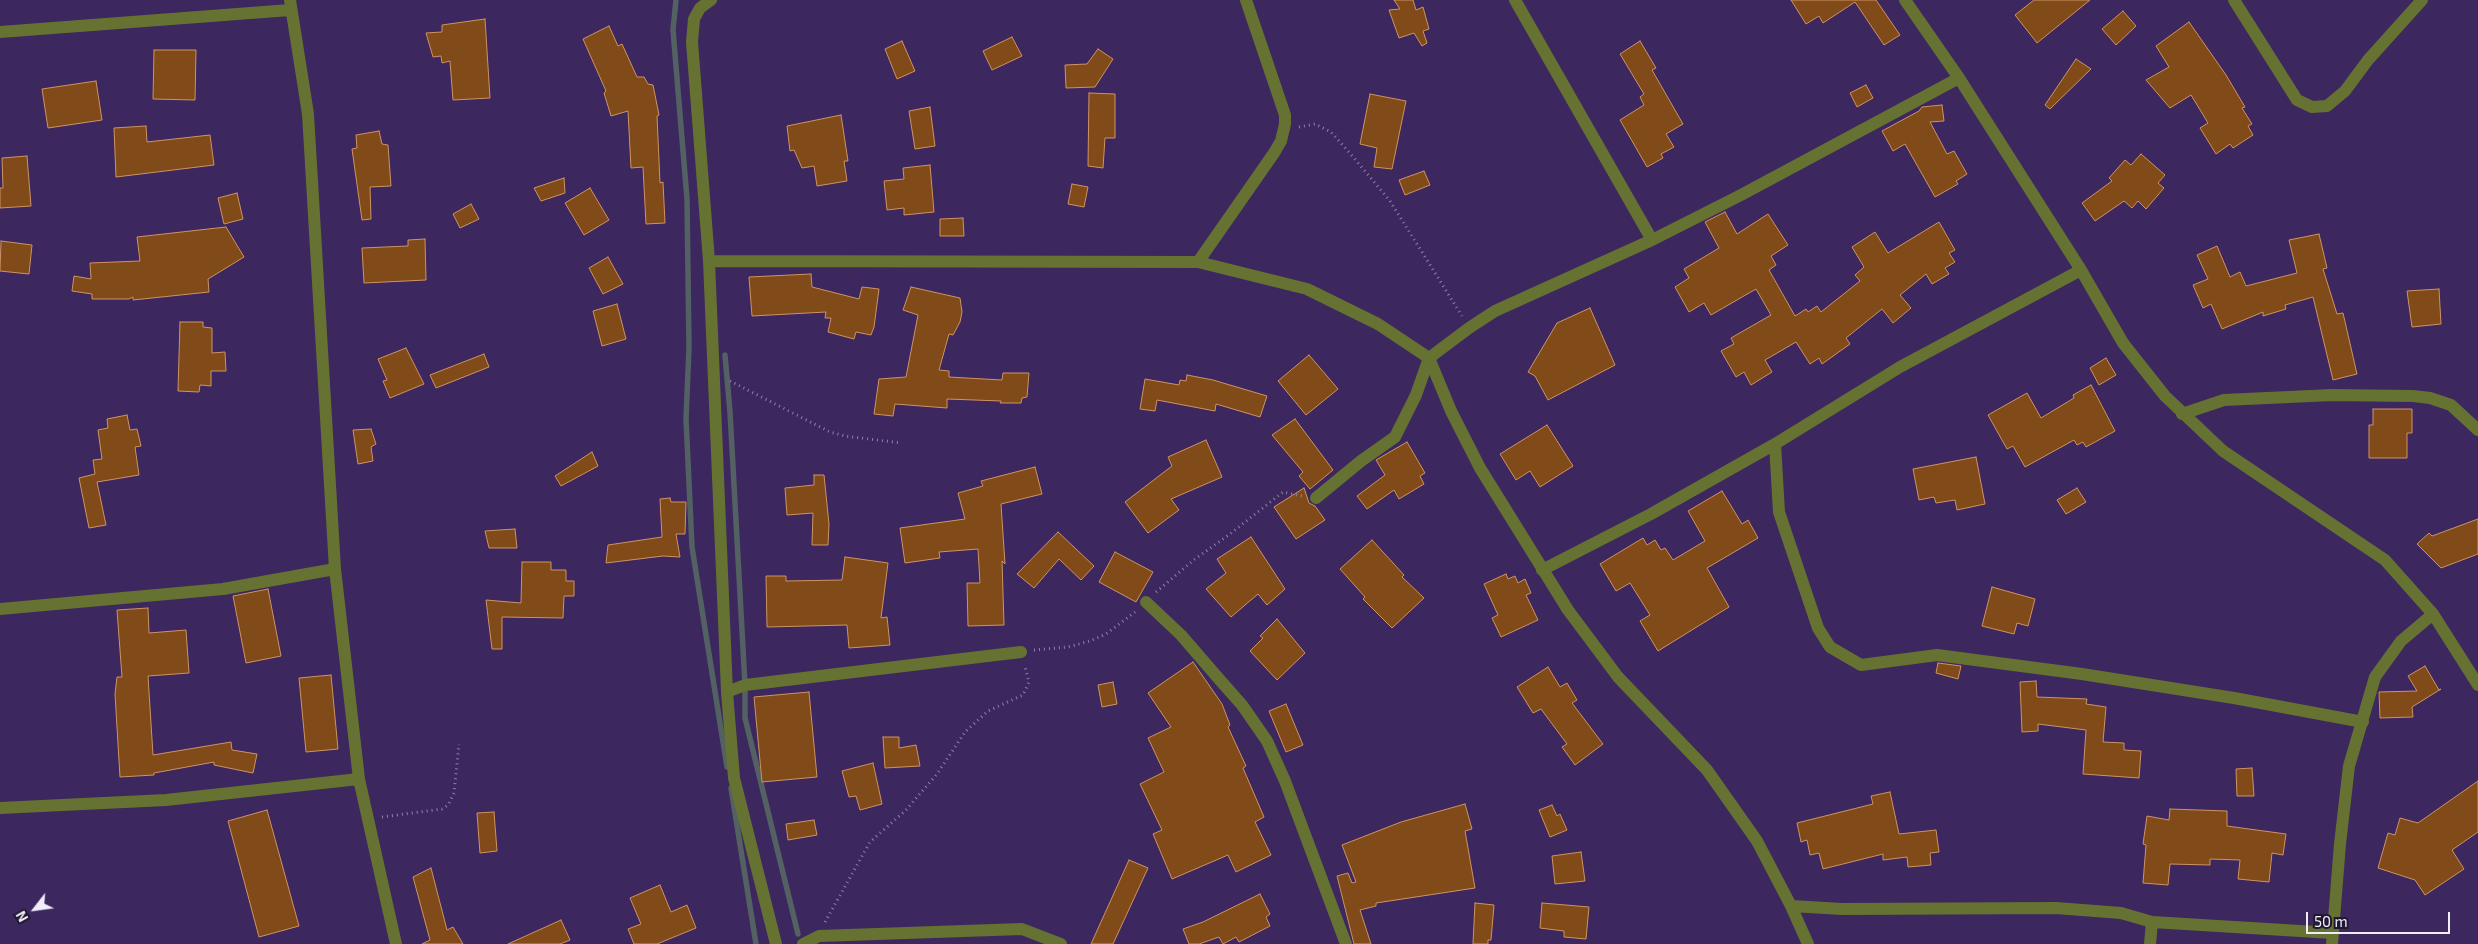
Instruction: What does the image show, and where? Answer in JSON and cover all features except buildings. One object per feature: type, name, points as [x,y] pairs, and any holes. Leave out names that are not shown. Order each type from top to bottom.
[{"type":"street","points":[[711,0],[700,8],[694,19],[692,42],[709,261],[727,692],[734,778],[776,944]]},
{"type":"street","points":[[1198,262],[1274,153],[1284,131],[1285,115],[1246,0]]},
{"type":"street","points":[[1515,0],[1652,240]]},
{"type":"street","points":[[1906,0],[1959,78],[2081,270],[2123,343],[2165,396],[2182,414],[2224,451],[2385,560],[2433,614],[2478,685]]},
{"type":"street","points":[[2234,0],[2297,100],[2312,107],[2327,106],[2345,91],[2368,60],[2422,0]]},
{"type":"street","points":[[0,32],[290,5],[308,114],[335,568],[359,780],[396,944]]},
{"type":"street","points":[[1316,498],[1361,461],[1395,437],[1416,395],[1429,358],[1495,311],[1652,240],[1959,78]]},
{"type":"street","points":[[709,261],[1198,262],[1307,289],[1378,324],[1429,358],[1451,411],[1480,468],[1542,570],[1568,610],[1618,677],[1707,770],[1757,841],[1791,906],[1808,944]]},
{"type":"street","points":[[1542,570],[1651,514],[1775,444],[1900,367],[2081,270]]},
{"type":"street","points":[[2182,414],[2224,400],[2332,395],[2413,396],[2430,398],[2451,405],[2478,430]]},
{"type":"street","points":[[1775,444],[1779,512],[1818,628],[1830,647],[1861,665],[1937,655],[2082,674],[2234,698],[2363,722]]},
{"type":"street","points":[[0,609],[224,589],[335,568]]},
{"type":"street","points":[[1146,602],[1207,665],[1242,705],[1267,741],[1294,805],[1346,944]]},
{"type":"street","points":[[1791,906],[1842,909],[2056,908],[2121,913],[2152,922],[2333,939],[2340,844],[2349,766],[2375,677],[2401,641],[2433,614]]},
{"type":"street","points":[[727,692],[745,685],[1021,652]]},
{"type":"street","points":[[0,808],[166,800],[359,780]]},
{"type":"street","points":[[2150,944],[2152,922]]},
{"type":"street","points":[[803,944],[819,936],[1022,928],[1061,944]]},
{"type":"path","points":[[1284,131],[1314,124],[1331,132],[1390,201],[1469,328]]},
{"type":"path","points":[[714,378],[736,383],[790,413],[830,432],[845,436],[901,443]]},
{"type":"path","points":[[819,936],[830,909],[870,842],[906,810],[937,774],[964,732],[988,711],[1024,695],[1029,682],[1021,652],[1068,647],[1106,634],[1146,602],[1194,559],[1230,534],[1283,492],[1316,498]]},
{"type":"path","points":[[367,820],[439,809],[448,805],[454,793],[459,744]]},
{"type":"waterway","points":[[676,0],[673,30],[687,199],[689,348],[686,419],[692,547],[727,767]]},
{"type":"waterway","points":[[725,355],[730,412],[745,685],[745,718],[798,934]]},
{"type":"waterway","points":[[731,788],[756,944]]}]
